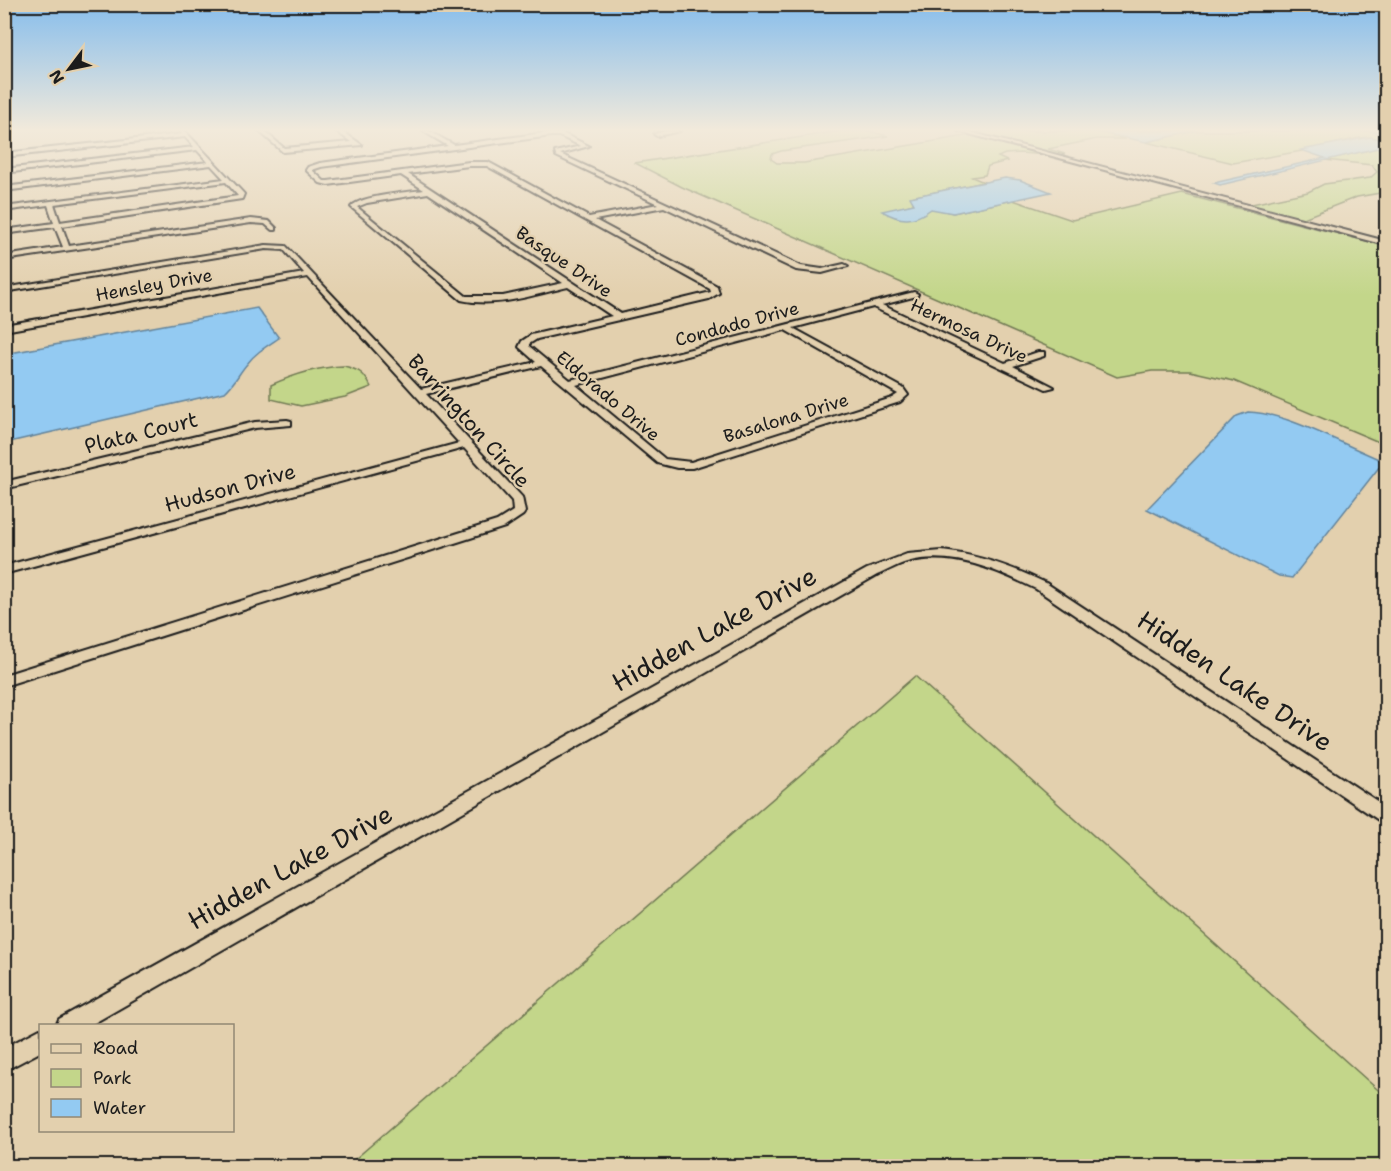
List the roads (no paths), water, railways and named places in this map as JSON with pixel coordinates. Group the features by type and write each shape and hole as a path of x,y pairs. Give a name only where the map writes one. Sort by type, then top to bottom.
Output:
{"street":[{"path":"4,189 31,186"},
{"path":"4,209 184,186"},
{"path":"4,232 240,198 242,195 233,186"},
{"name":"Basque Drive","path":"420,186 619,317"},
{"path":"528,186 714,288 716,292 706,297 619,317"},
{"path":"623,186 799,268 810,271 844,266"},
{"path":"1168,186 1386,243"},
{"path":"429,191 366,201 354,207 464,298 476,301 493,300 570,284"},
{"path":"50,203 67,249"},
{"path":"589,219 664,205"},
{"path":"4,258 251,221 267,222 274,229"},
{"name":"Barrington Circle","path":"4,290 277,247 286,248 518,500 519,512 501,524 4,681"},
{"name":"Hensley Drive","path":"4,328 310,274"},
{"name":"Condado Drive","path":"568,384 914,294"},
{"name":"Hermosa Drive","path":"875,305 1049,387"},
{"name":"Eldorado Drive","path":"619,317 534,337 525,343 524,347 661,461 677,465"},
{"name":"Basalona Drive","path":"677,465 692,465 896,400 903,395 900,390 787,328"},
{"path":"1004,366 1041,354"},
{"path":"418,393 542,363"},
{"name":"Plata Court","path":"4,486 255,425 287,423"},
{"name":"Hudson Drive","path":"4,570 466,444"},
{"name":"Hidden Lake Drive","path":"71,1024 872,572 906,558 941,554 979,560 1008,569 1041,586 1386,816"},
{"path":"4,1060 39,1041"}],"water":[{"path":"967,186 1035,186 1051,192 953,213 931,209 919,216 907,219 901,219 882,211 914,204 910,197"},
{"path":"257,308 279,338 254,356 225,392 5,443 5,354"},
{"path":"1248,412 1299,424 1384,461 1292,578 1279,576 1147,509 1237,416"}]}
